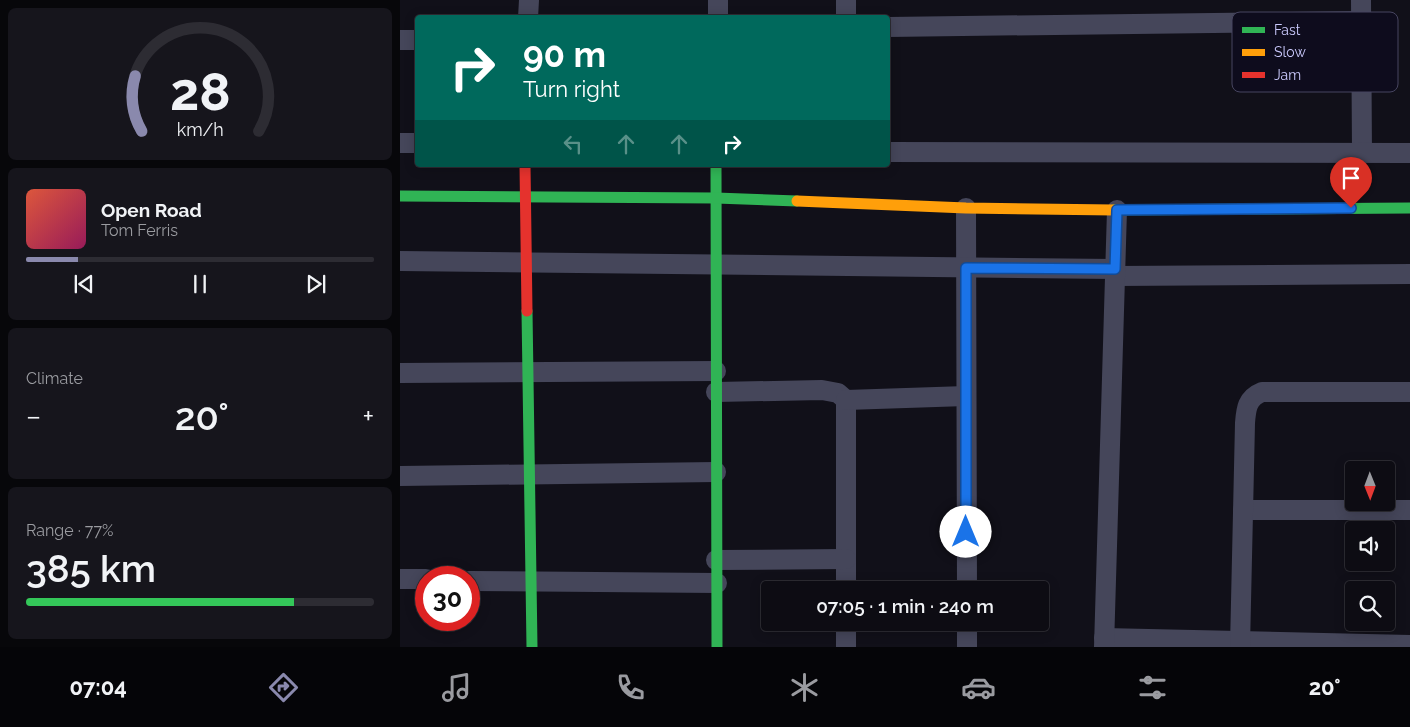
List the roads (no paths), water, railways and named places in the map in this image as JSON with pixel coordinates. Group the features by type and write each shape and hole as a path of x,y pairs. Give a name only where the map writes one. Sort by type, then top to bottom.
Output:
{"street":[{"path":"528,15 529,0"},
{"path":"718,0 718,15"},
{"path":"846,0 846,15"},
{"path":"890,27 1232,23"},
{"path":"400,40 415,40"},
{"path":"1362,92 1362,153"},
{"path":"400,143 415,143"},
{"path":"890,152 1410,153"},
{"path":"526,167 528,475 532,647"},
{"path":"716,167 717,647"},
{"path":"400,196 716,198 966,208 1117,210 1410,208"},
{"path":"966,208 966,581"},
{"path":"1117,210 1104,642 1410,645"},
{"path":"400,261 966,268 1115,272 1410,274"},
{"path":"400,373 528,370 716,371"},
{"path":"716,392 822,390 838,393 846,400 966,396"},
{"path":"1240,644 1245,423 1246,408 1250,399 1262,392 1410,392"},
{"path":"846,400 846,581"},
{"path":"400,476 716,472"},
{"path":"1243,510 1410,510"},
{"path":"716,560 846,559"},
{"path":"400,579 415,579"},
{"path":"480,581 716,583"},
{"path":"846,631 846,647"},
{"path":"966,631 967,647"}]}
